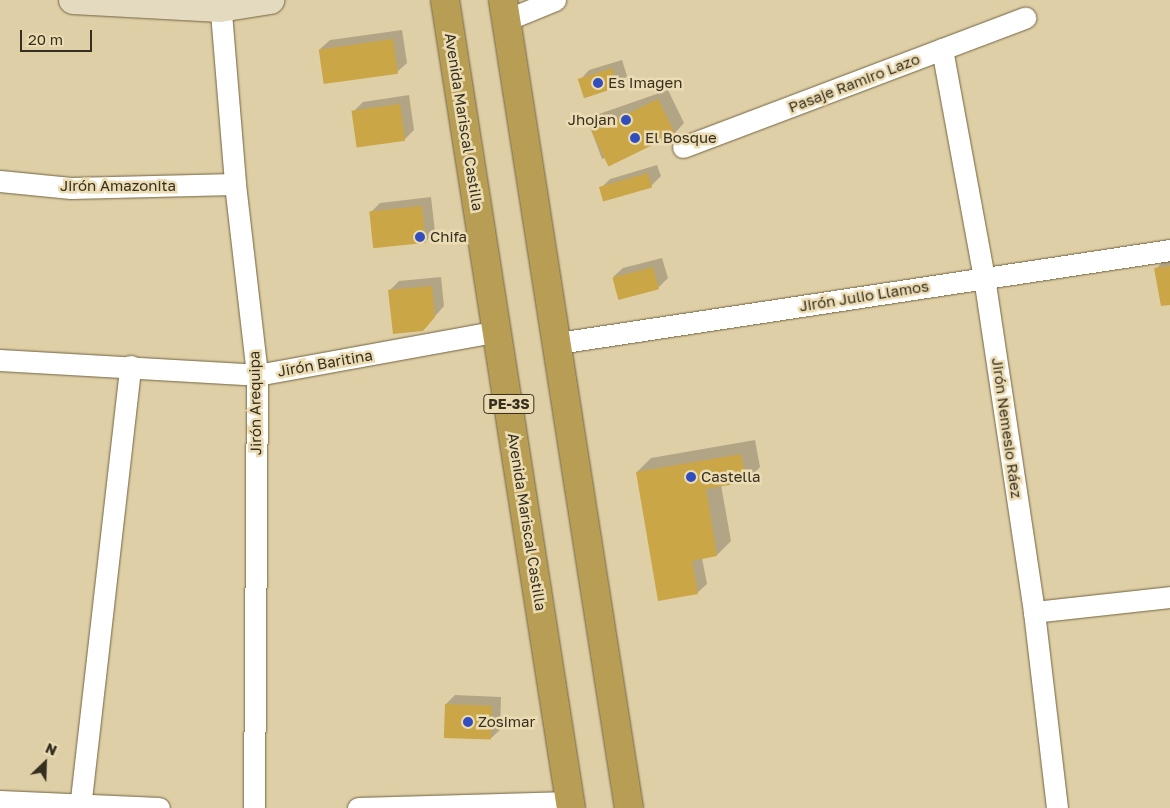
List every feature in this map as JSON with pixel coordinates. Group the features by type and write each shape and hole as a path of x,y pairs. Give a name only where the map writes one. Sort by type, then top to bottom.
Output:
{"highway":[{"name":"Avenida Mariscal Castilla","path":"445,0 498,331 570,805"},
{"path":"505,10 629,808"}],"main road":[{"path":"74,0 220,4 270,0"}],"street":[{"path":"505,10 555,0"},
{"name":"Jirón Arequipa","path":"220,4 235,184 256,376 254,808"},
{"name":"Pasaje Ramiro Lazo","path":"682,147 1025,18"},
{"name":"Jirón Nemesio Ráez","path":"942,49 984,277 1034,612 1057,808"},
{"name":"Jirón Amazonita","path":"0,181 71,188 235,184"},
{"name":"Jirón Julio Llamos","path":"558,343 1170,250"},
{"name":"Jirón Baritina","path":"0,360 130,366 256,376 498,331"},
{"path":"81,807 130,366"},
{"path":"1034,612 1170,597"},
{"path":"0,801 81,807 159,808"},
{"path":"358,808 570,805"}],"building":[{"path":"393,39 398,74 324,84 319,49"},
{"name":"Es Imagen","path":"612,68 618,87 584,98 578,79"},
{"path":"658,99 675,134 609,166 591,131"},
{"path":"400,104 405,141 357,147 351,111"},
{"path":"648,173 652,187 603,201 599,187"},
{"path":"422,206 426,243 373,248 369,212"},
{"path":"1170,266 1170,305 1161,306 1154,268"},
{"path":"653,267 659,289 618,300 612,278"},
{"path":"432,286 435,317 423,331 393,334 388,290"},
{"path":"741,454 747,482 706,489 717,556 692,561 698,594 658,601 636,472"},
{"name":"Zosimar","path":"445,704 492,706 491,740 444,738"}],"place":[{"name":"Es Imagen","path":"598,83"},
{"name":"Jhojan","path":"626,120"},
{"name":"El Bosque","path":"635,138"},
{"name":"Chifa","path":"420,237"},
{"name":"Castella","path":"691,477"},
{"name":"Zosimar","path":"468,722"}]}
